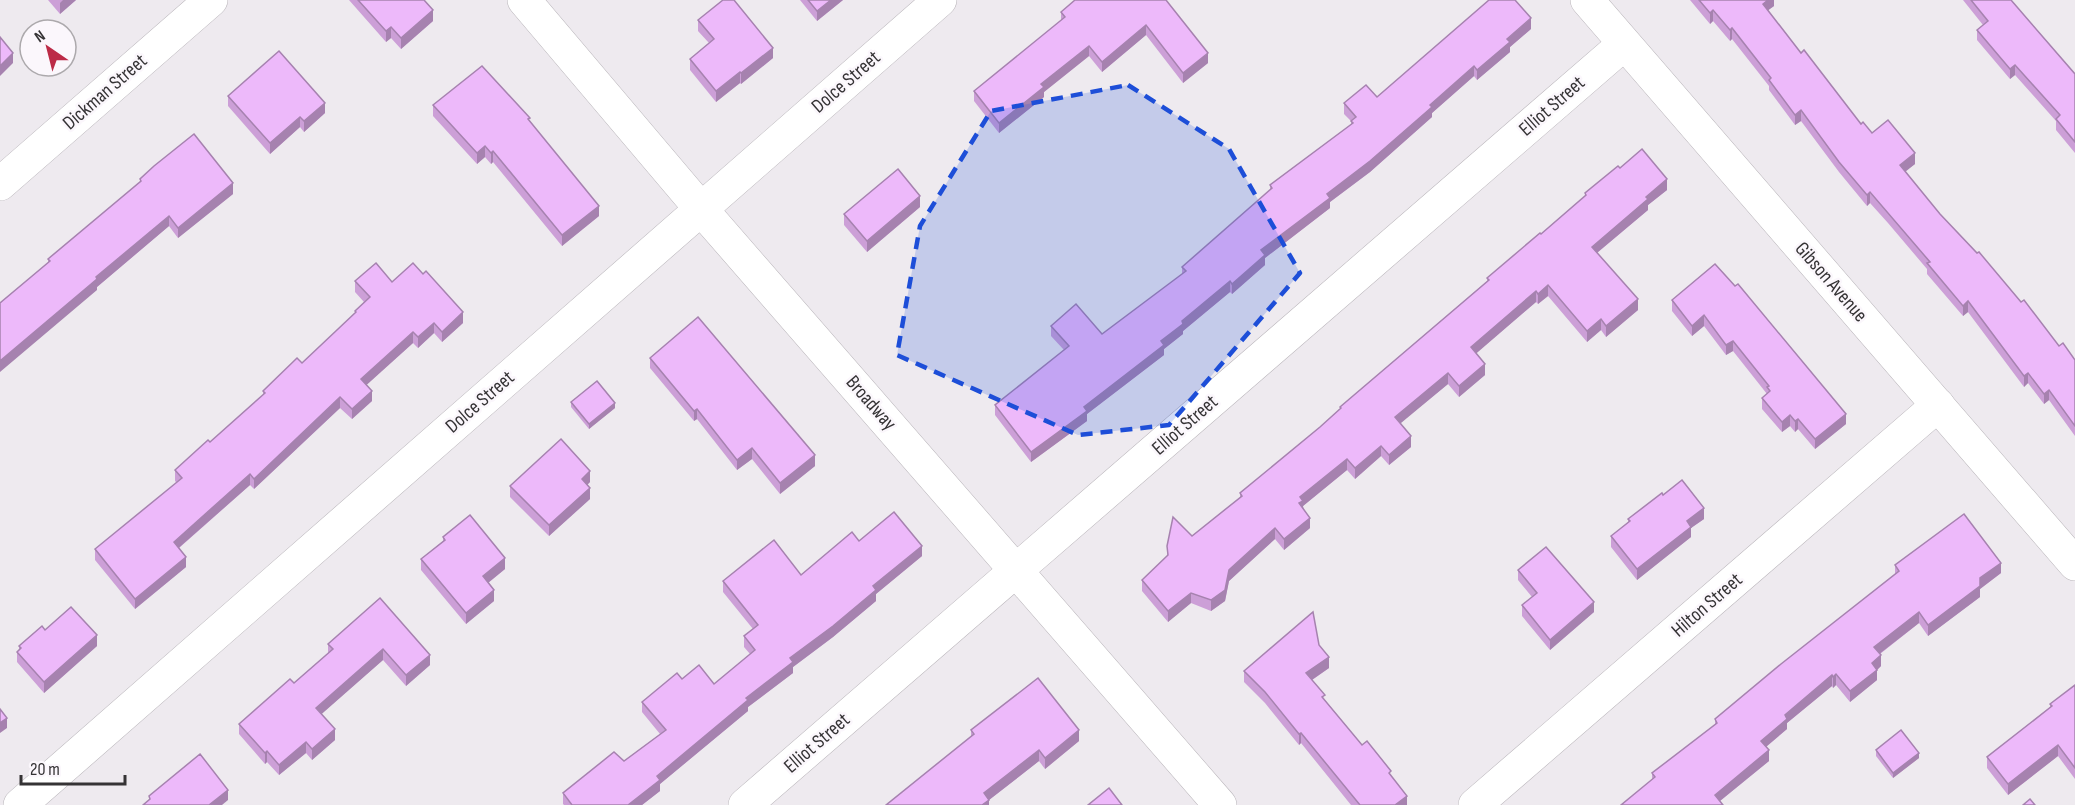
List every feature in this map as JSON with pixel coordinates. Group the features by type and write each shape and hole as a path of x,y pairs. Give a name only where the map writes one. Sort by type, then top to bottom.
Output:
{"street":[{"name":"Dickman Street","path":"0,184 211,0"},
{"name":"Broadway","path":"524,0 701,209 1221,805"},
{"name":"Dolce Street","path":"20,805 940,0"},
{"name":"Gibson Avenue","path":"1587,0 2075,564"},
{"name":"Elliot Street","path":"745,805 1624,44"},
{"name":"Hilton Street","path":"1475,805 1938,405"}],"highlighted area":[{"path":"1128,85 1229,149 1300,273 1169,425 1078,435 897,355 920,226 991,111"}],"building":[{"path":"358,0 424,0 433,10 401,38 391,27 386,31"},
{"path":"723,0 734,0 773,48 716,91 690,59 714,39 698,20"},
{"path":"808,0 831,0 817,11"},
{"path":"1075,0 1166,0 1208,53 1183,73 1146,25 1102,62 1089,46 1041,84 1044,87 999,123 974,91 1065,17 1061,12"},
{"path":"1489,0 1515,0 1531,18 1507,39 1510,42 1477,70 1474,66 1430,105 1432,107 1370,161 1327,194 1330,198 1261,250 1265,255 1232,284 1230,281 1182,321 1183,324 1161,341 1164,345 1084,407 1087,411 1031,452 995,405 1069,346 1051,326 1076,304 1102,334 1186,271 1182,267 1272,188 1270,185 1353,123 1351,121 1356,117 1344,103 1366,85 1377,97"},
{"path":"1699,0 1768,0 1763,4 1801,53 1804,50 1861,124 1863,122 1872,133 1888,120 1915,153 1900,165 1940,214 1977,253 1979,252 2021,302 2024,300 2059,346 2063,343 2075,360 2075,426 2049,390 2044,394 2028,373 2024,376 1968,301 1963,306 1927,263 1930,262 1870,192 1867,195 1839,162 1801,110 1795,115 1769,80 1771,78 1732,28 1730,30 1713,10 1710,13"},
{"path":"1971,0 2011,0 2075,74 2075,142 2056,119 2060,115 2015,65 2010,69 1977,30 1988,21"},
{"path":"0,37 13,53 0,66"},
{"path":"279,51 325,103 304,121 300,117 270,143 228,96"},
{"path":"482,66 530,118 528,119 599,206 562,235 493,151 491,153 485,146 477,153 433,105"},
{"path":"194,134 233,183 178,228 169,216 0,361 0,303 50,261 48,259 141,181 140,179 154,166"},
{"path":"1642,149 1667,179 1646,197 1648,199 1592,247 1638,299 1606,326 1601,319 1587,331 1548,285 1538,294 1536,291 1471,347 1485,364 1459,386 1448,373 1395,417 1411,436 1389,455 1381,446 1355,468 1347,459 1300,497 1303,501 1299,503 1310,518 1284,539 1275,528 1229,570 1225,590 1211,600 1191,593 1168,611 1142,580 1168,555 1167,546 1173,517 1192,536 1242,496 1240,493 1320,427 1340,407 1489,280 1487,278 1586,195 1585,193"},
{"path":"898,169 920,196 867,241 844,214"},
{"path":"376,263 392,282 413,263 423,274 426,271 463,312 442,332 434,323 418,337 413,332 361,379 372,391 352,409 340,397 254,479 250,474 174,542 186,557 135,599 95,549 182,478 175,470 265,393 263,391 297,358 302,363 356,312 370,297 355,281"},
{"path":"1715,264 1735,286 1738,284 1846,414 1815,439 1798,419 1795,421 1790,415 1782,422 1762,398 1770,391 1767,387 1769,386 1733,341 1726,345 1704,315 1692,326 1672,300"},
{"path":"698,317 815,455 780,483 752,448 737,460 697,409 694,411 650,358"},
{"path":"597,381 615,403 589,424 571,402"},
{"path":"561,439 590,471 582,479 590,488 549,525 510,486"},
{"path":"1682,480 1704,508 1687,521 1691,527 1637,569 1611,536 1630,521 1628,519"},
{"path":"894,512 922,546 873,586 876,590 790,658 793,662 746,698 748,700 657,776 660,780 628,805 572,805 563,793 614,752 624,761 666,730 642,702 677,673 682,679 699,665 714,684 755,650 744,636 758,625 723,581 774,540 801,575 852,532 859,541"},
{"path":"1964,514 2001,563 1980,578 1980,586 1928,625 1919,612 1874,647 1881,655 1872,663 1877,670 1850,691 1836,674 1833,677 1832,675 1785,715 1787,719 1761,741 1769,750 1715,795 1723,805 1621,805 1655,777 1652,773 1717,723 1715,719 1899,571 1895,565"},
{"path":"470,515 505,558 483,576 494,590 466,613 421,559 445,540 443,537"},
{"path":"1546,547 1594,602 1550,640 1522,605 1537,593 1518,570"},
{"path":"380,598 430,655 406,675 383,649 316,708 335,729 312,749 306,742 279,765 239,724 290,679 294,683 333,649 328,644"},
{"path":"71,607 97,635 44,682 17,652 21,648 19,646 42,626 45,630"},
{"path":"1313,612 1319,645 1329,657 1306,673 1325,695 1322,697 1362,745 1367,741 1391,771 1389,773 1407,796 1395,805 1360,805 1301,733 1299,734 1265,692 1244,671"},
{"path":"1038,678 1079,730 1045,758 1039,750 984,793 989,800 982,805 886,805 974,734 971,730"},
{"path":"2075,685 2075,768 2058,745 2008,784 1987,757"},
{"path":"0,709 7,718 0,723"},
{"path":"1901,730 1919,753 1893,773 1876,750"},
{"path":"200,754 228,790 209,805 143,805 150,799 149,796"},
{"path":"1109,788 1122,805 1088,805"},
{"path":"2030,799 2035,805 2023,805"}]}
